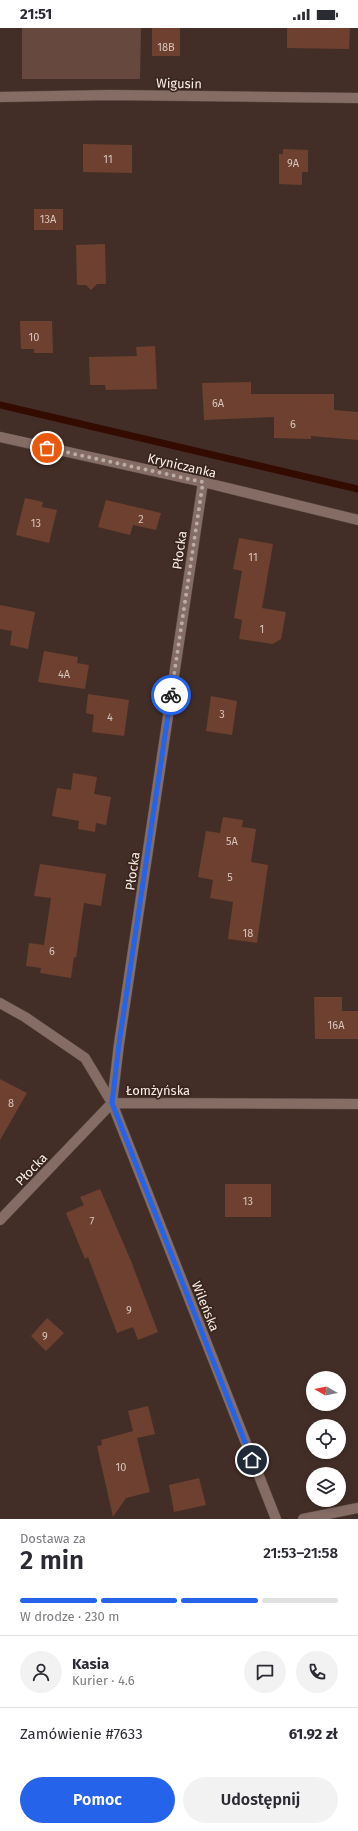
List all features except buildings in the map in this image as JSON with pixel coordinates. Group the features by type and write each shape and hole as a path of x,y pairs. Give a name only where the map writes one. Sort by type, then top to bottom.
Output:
{"street":[{"name":"Wigusin","path":"0,97 110,95 358,98"},
{"name":"Kryniczanka","path":"0,437 203,482 358,520"},
{"name":"Płocka","path":"0,1220 112,1103 119,1044 203,482"},
{"name":"Łomżyńska","path":"0,1003 25,1017 85,1058 112,1103 358,1104"},
{"name":"Wileńska","path":"112,1103 276,1519"},
{"path":"303,1519 358,1508"}],"shaded area":[{"path":"22,28 141,28 140,79 22,79"}],"waterway":[{"path":"0,405 358,489"}],"way so far":[{"path":"47,448 203,482 171,695"}],"route":[{"path":"171,695 119,1044 112,1103 252,1460"}]}
